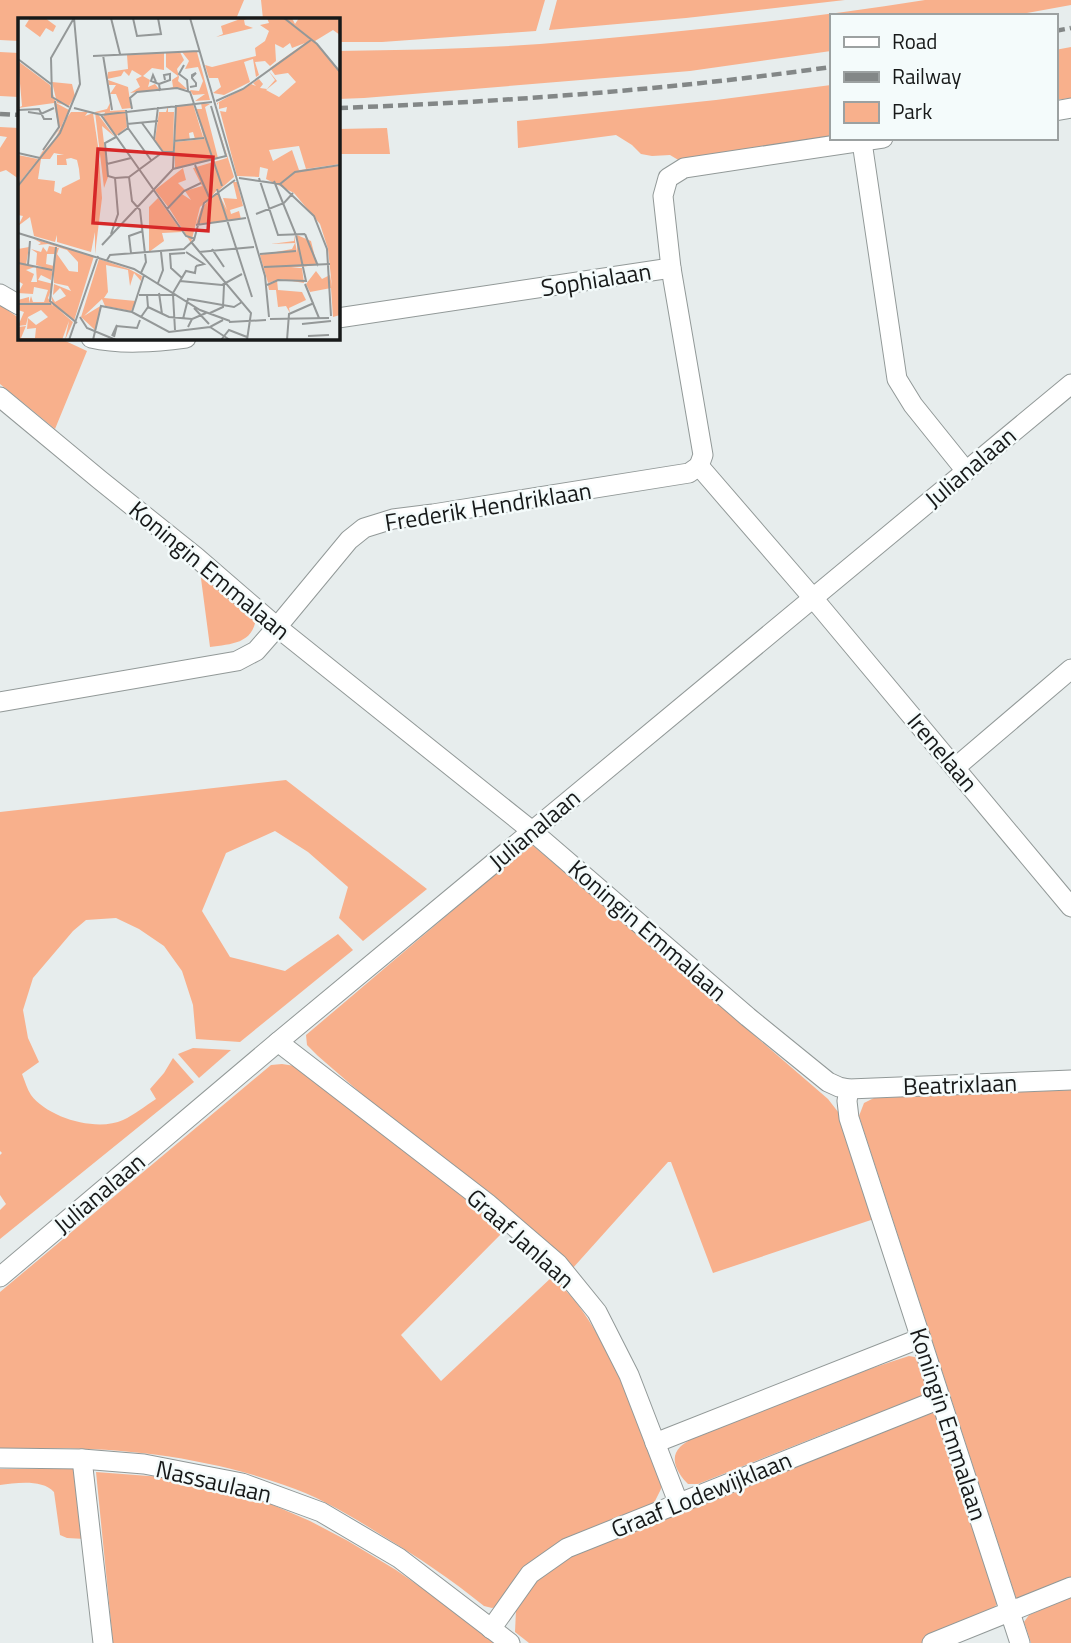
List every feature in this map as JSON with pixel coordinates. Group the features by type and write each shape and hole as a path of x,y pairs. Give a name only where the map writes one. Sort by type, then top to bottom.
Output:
{"street":[{"name":"Sophialaan","path":"340,318 671,268 663,195 668,178 684,168 872,140"},
{"path":"862,142 897,379 913,405 966,471"},
{"path":"671,268 703,455 699,466"},
{"path":"0,294 18,304"},
{"path":"105,340 170,340"},
{"name":"Julianalaan","path":"0,1277 278,1042 1071,384"},
{"name":"Koningin Emmalaan","path":"0,397 196,557 277,627 532,831 817,1074 828,1082 849,1089 849,1118 1020,1643"},
{"name":"Irenelaan","path":"699,466 956,767 1071,907"},
{"name":"Frederik Hendriklaan","path":"0,702 237,662 256,651 349,540 364,528 393,519 689,473 699,466"},
{"path":"956,767 1071,669"},
{"name":"Graaf Janlaan","path":"278,1042 487,1203 558,1264 597,1312 629,1375 678,1502"},
{"name":"Beatrixlaan","path":"849,1089 1071,1080"},
{"path":"654,1443 921,1338"},
{"name":"Graaf Lodewijklaan","path":"491,1629 530,1574 567,1548 940,1399"},
{"name":"Nassaulaan","path":"0,1458 82,1459 144,1464 242,1483 321,1512 399,1558 510,1643"},
{"path":"82,1459 103,1643"},
{"path":"932,1643 1071,1587"}],"green space":[{"path":"0,0 244,0 236,18 18,18 18,41 0,40"},
{"path":"261,0 545,0 536,31 382,42 340,42 340,18 263,18"},
{"path":"557,0 845,0 549,30"},
{"path":"925,0 1071,0 1071,5 1021,14 830,14 830,51 690,71 340,99 340,51 490,47 588,40"},
{"path":"1071,47 1071,98 1057,100 1057,50"},
{"path":"0,52 18,53 18,97 0,96"},
{"path":"830,85 830,137 680,161 670,155 641,154 616,135 518,148 517,121"},
{"path":"0,127 18,128 18,178 6,170 0,172 0,148 7,137 0,136"},
{"path":"387,128 390,154 340,154 340,129"},
{"path":"0,305 18,317 18,340 63,340 87,351 55,429 0,384"},
{"path":"200,571 256,618 254,627 246,638 210,647"},
{"path":"286,780 427,889 363,941 339,918 348,887 308,852 275,831 226,853 202,911 230,957 285,971 338,934 353,950 240,1042 196,1039 193,1005 182,971 164,946 116,918 86,920 73,931 33,978 23,1010 28,1038 39,1062 22,1074 31,1095 61,1116 74,1121 100,1124 123,1120 156,1099 150,1089 173,1058 194,1082 0,1239 0,1210 6,1204 0,1195 0,812"},
{"path":"531,844 828,1099 842,1117 874,1219 713,1273 671,1162 668,1162 572,1269 378,1108 307,1045 306,1035"},
{"path":"193,1048 231,1050 199,1078 178,1054"},
{"path":"271,1065 295,1066 504,1231 401,1335 441,1381 553,1276 594,1329 635,1414 661,1481 661,1489 655,1501 644,1509 610,1523 499,1606 484,1606 422,1561 335,1508 310,1495 250,1474 144,1453 72,1448 0,1450 0,1292"},
{"path":"1071,1090 1071,1582 1017,1601 859,1116 864,1103 874,1098"},
{"path":"909,1356 920,1358 930,1388 917,1400 698,1484 688,1484 678,1472 675,1457 680,1447 690,1440 818,1388"},
{"path":"933,1413 939,1417 999,1601 994,1608 921,1643 529,1643 515,1632 516,1610 533,1580 572,1552 922,1414"},
{"path":"0,1469 78,1469 85,1539 60,1535 54,1492 36,1484 0,1485"},
{"path":"96,1472 162,1477 266,1502 310,1521 396,1570 496,1643 113,1643"},
{"path":"1071,1597 1071,1643 1031,1643 1024,1622 1029,1615"}],"railway":[{"path":"1057,31 1071,28"},
{"path":"340,108 585,94 830,67"},
{"path":"0,114 18,115"}]}
